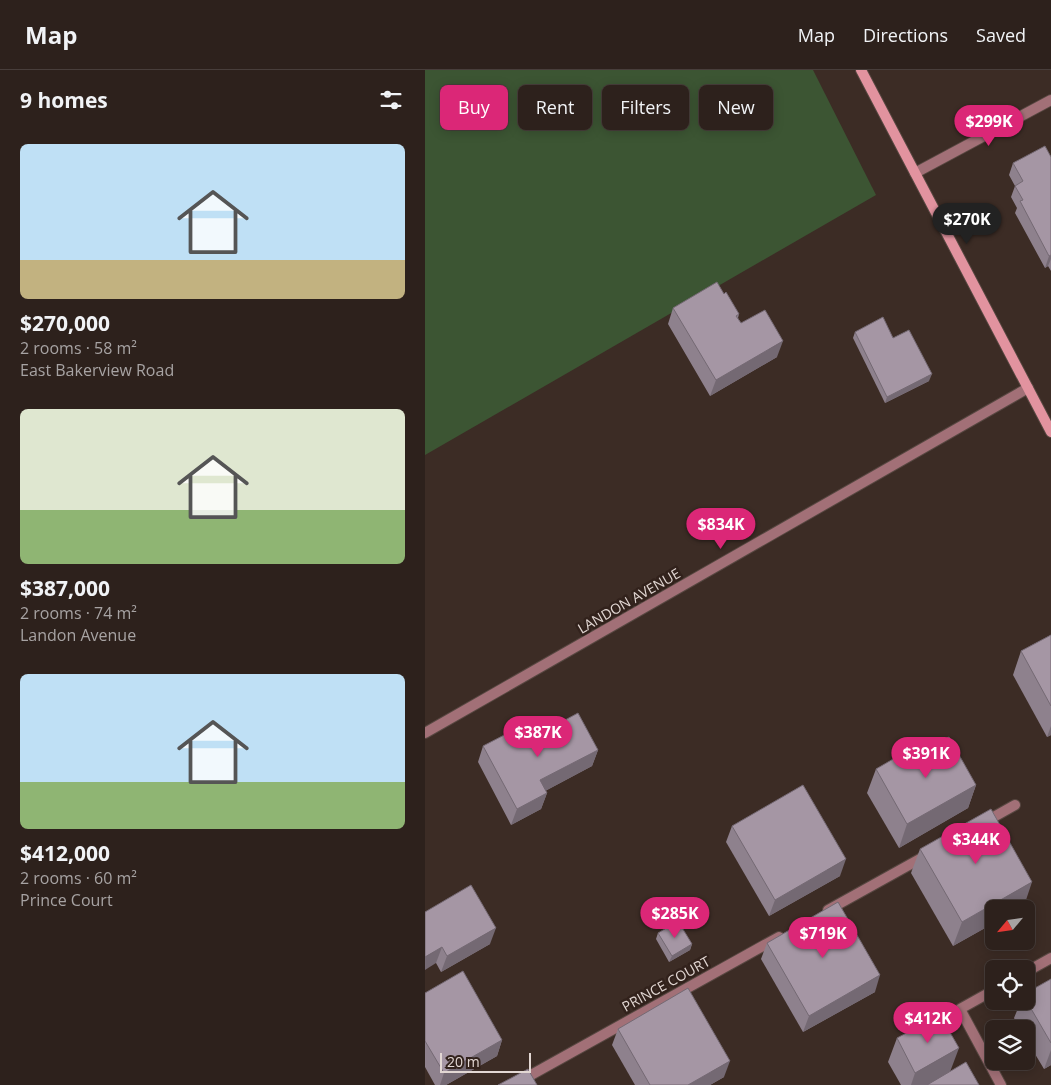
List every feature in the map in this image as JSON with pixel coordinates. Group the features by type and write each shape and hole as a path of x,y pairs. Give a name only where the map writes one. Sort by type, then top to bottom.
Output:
{"main road":[{"path":"861,70 1051,432"}],"street":[{"path":"915,174 1051,100"},
{"name":"LANDON AVENUE","path":"425,733 1029,388"},
{"path":"973,829 1015,805"},
{"path":"819,915 939,848"},
{"name":"PRINCE COURT","path":"513,1085 785,934"},
{"path":"1035,967 1051,958"},
{"path":"985,995 959,1009 1001,1085"}],"green space":[{"path":"425,70 813,70 876,195 425,455"}],"building":[{"path":"1045,146 1051,157 1051,255 1049,256 1020,201 1023,200 1015,186 1023,181 1013,163"},
{"path":"717,282 724,294 726,292 739,314 736,316 741,323 765,310 783,341 716,380 673,308"},
{"path":"883,317 893,338 909,330 932,374 887,397 855,332"},
{"path":"1051,635 1051,706 1021,651"},
{"path":"578,713 598,750 540,780 547,793 517,809 483,746 512,731 519,745"},
{"path":"949,737 976,785 907,824 876,769 919,744 923,752"},
{"path":"803,785 846,859 775,900 732,826"},
{"path":"991,809 1032,882 1000,900 985,900 985,909 962,922 920,849"},
{"path":"471,885 496,928 447,956 442,947 425,957 425,912"},
{"path":"838,902 880,975 809,1016 767,943"},
{"path":"678,921 692,944 672,956 658,933"},
{"path":"463,971 502,1040 444,1073 425,1041 425,993"},
{"path":"1051,979 1051,1043 1032,1010 1035,1010 1035,988"},
{"path":"688,988 730,1061 688,1085 650,1085 618,1029"},
{"path":"940,1015 959,1048 915,1073 897,1038"},
{"path":"966,1062 979,1085 927,1085"},
{"path":"528,1069 537,1085 498,1085"}]}
